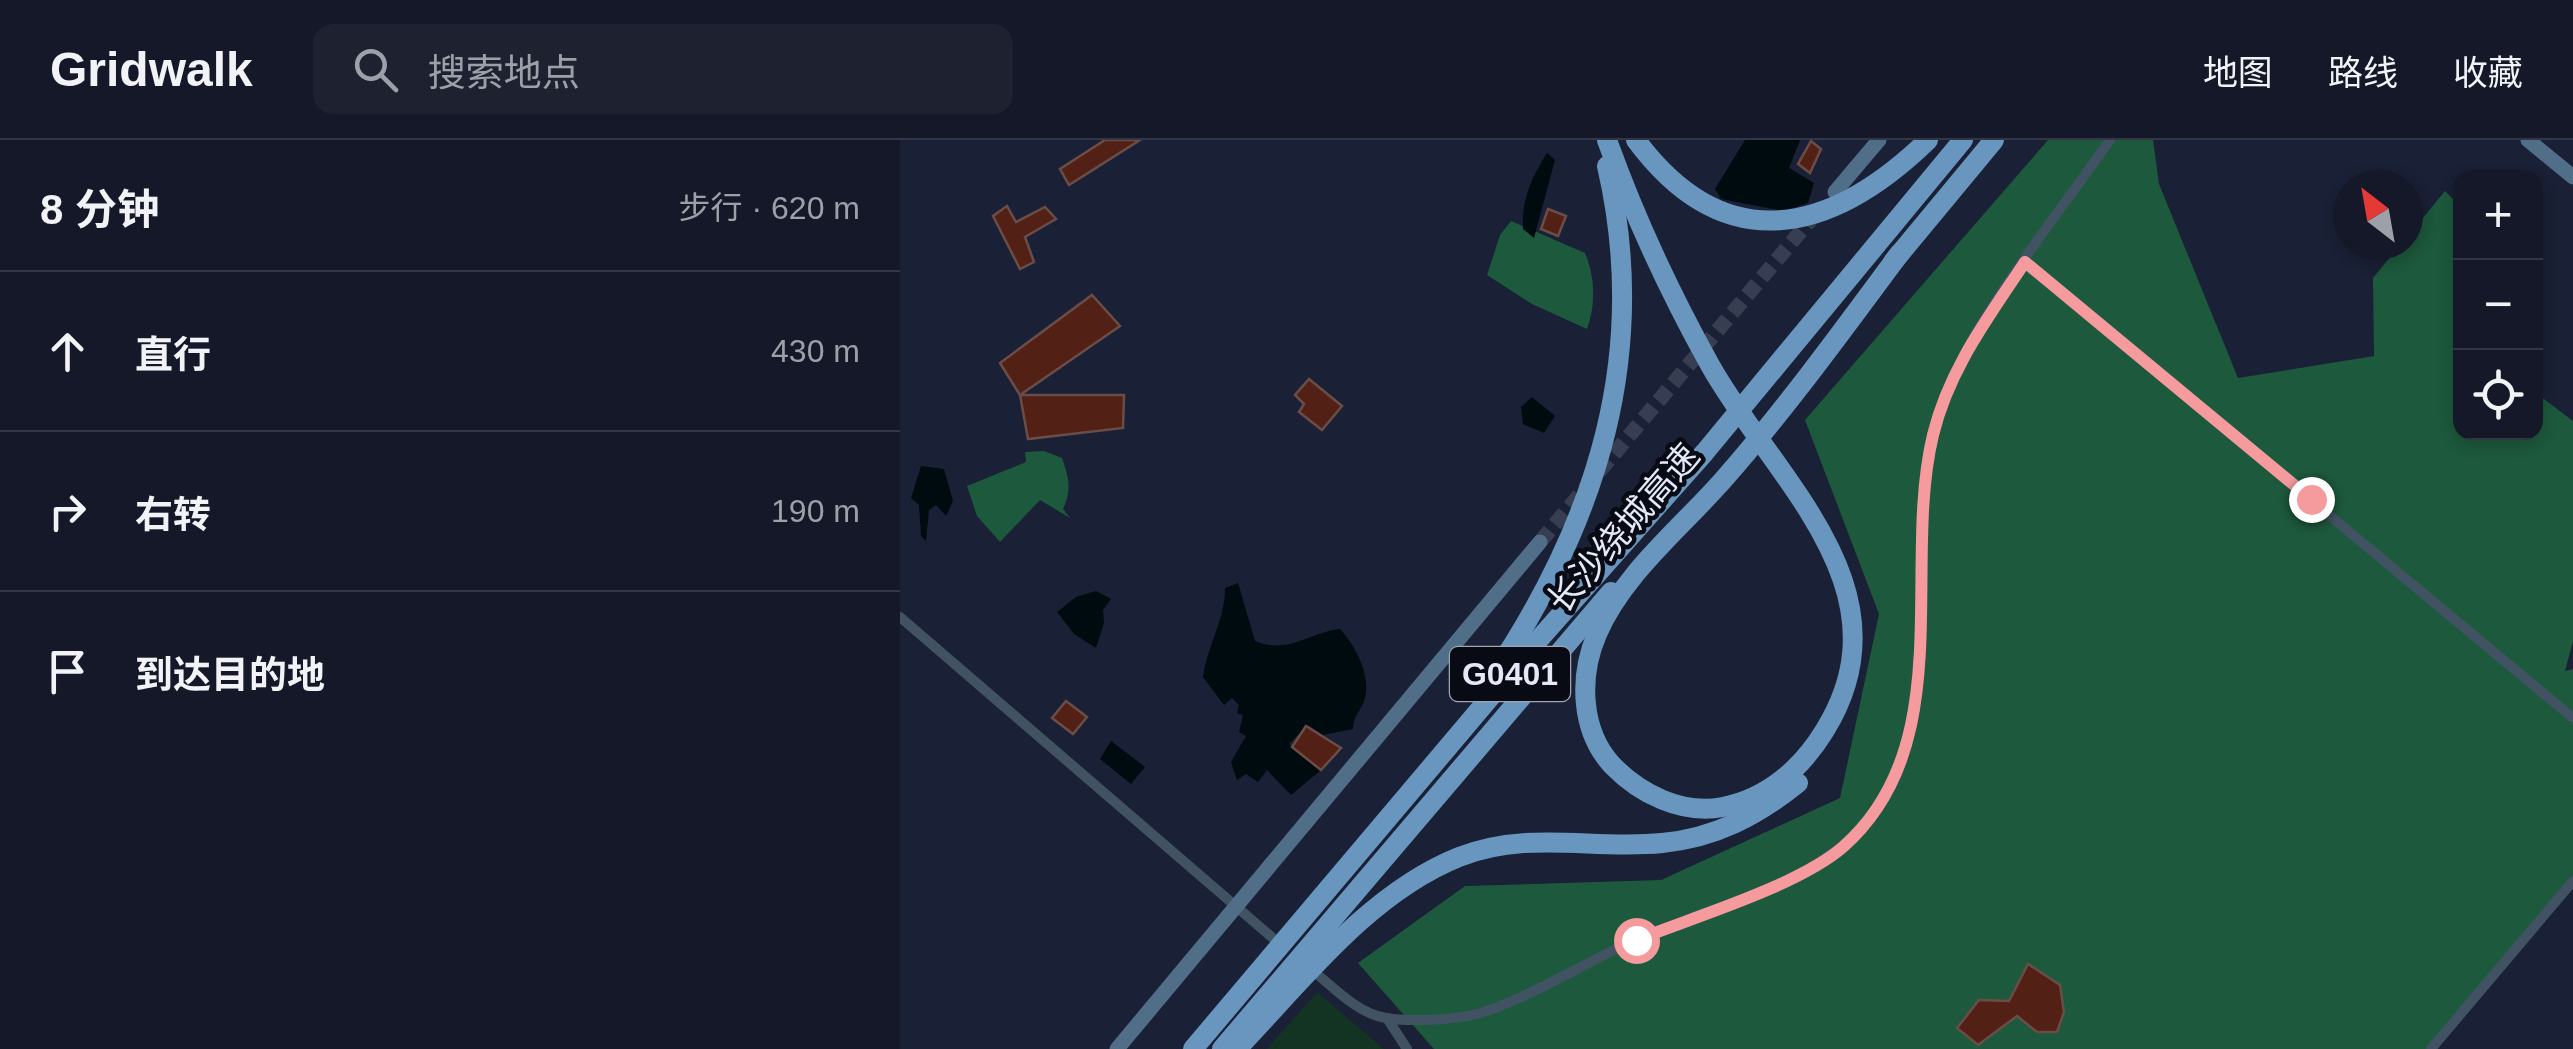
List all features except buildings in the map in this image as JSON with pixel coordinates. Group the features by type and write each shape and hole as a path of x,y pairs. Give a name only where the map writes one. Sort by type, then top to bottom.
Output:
{"highway":[{"path":"1604,140 1703,352 1819,525 1848,590 1850,656 1841,696 1810,755 1784,780 1754,797 1721,808 1658,799 1609,762 1592,734 1586,668 1598,632 1624,588 1720,476 1800,381 1994,140"},
{"path":"1193,1049 1322,903 1482,693 1537,608 1585,508 1617,381 1623,312 1620,250 1604,140"},
{"path":"1233,1044 1353,930 1420,877 1460,856 1506,843 1546,840 1659,844 1702,837 1737,824 1769,807 1803,779 1828,747 1848,710 1861,664 1862,620 1846,554 1827,517 1732,379 1696,316 1620,140"},
{"path":"1636,140 1675,184 1704,202 1738,216 1775,222 1810,218 1853,199 1895,172 1928,140"},
{"name":"长沙绕城高速","path":"1233,1044 1322,903 1963,140"},
{"name":"长沙绕城高速","path":"1322,903 1720,476"}],"street":[{"path":"1835,192 1879,140"},
{"path":"900,617 1237,910 1347,998 1387,1018 1476,1014 1636,940 1804,872 1842,848 1882,803 1893,782 1912,716 1932,437 1954,368 2110,140"},
{"path":"2528,140 2573,177"},
{"path":"2025,262 2573,718"},
{"path":"1117,1049 1237,910 1540,542"},
{"path":"2431,1049 2573,881"},
{"path":"1387,1018 1408,1049"}],"green space":[{"path":"2048,140 2153,140 2159,184 2238,378 2374,356 2373,278 2388,260 2423,260 2423,218 2445,191 2453,199 2453,440 2543,440 2543,398 2573,421 2573,641 2565,671 2573,669 2573,883 2431,1049 1434,1049 1358,963 1465,886 1661,880 1840,798 1879,614 1805,420"},
{"path":"1511,221 1585,253 1593,291 1587,329 1532,304 1487,275 1500,235"},
{"path":"1044,451 1062,458 1068,484 1063,509 1070,518 1040,500 1000,542 977,516 967,486 1026,462 1025,452"},
{"path":"1317,992 1384,1049 1267,1049"}],"shaded area":[{"path":"1745,140 1800,140 1789,168 1814,183 1808,203 1784,211 1721,199 1715,189"},
{"path":"1547,153 1555,160 1534,238 1523,229 1524,208 1532,180"},
{"path":"1532,397 1555,416 1544,433 1523,424 1521,407"},
{"path":"921,466 944,469 953,501 946,516 936,505 929,510 926,541 921,536 919,505 911,498"},
{"path":"1238,583 1255,641 1289,644 1340,629 1364,670 1365,698 1353,729 1323,735 1308,725 1289,744 1321,770 1291,795 1267,770 1258,782 1246,774 1237,780 1231,762 1246,736 1239,732 1243,715 1237,713 1239,705 1232,698 1224,705 1203,677 1225,588"},
{"path":"1096,591 1111,599 1103,610 1104,623 1096,648 1074,634 1057,612 1076,597"},
{"path":"1111,741 1145,767 1131,784 1100,759"}],"tunnel":[{"path":"1540,542 1817,212"}],"route":[{"path":"1636,940 1804,872 1842,848 1882,803 1893,782 1912,716 1932,437 1954,368 2025,262 2311,499"}]}
